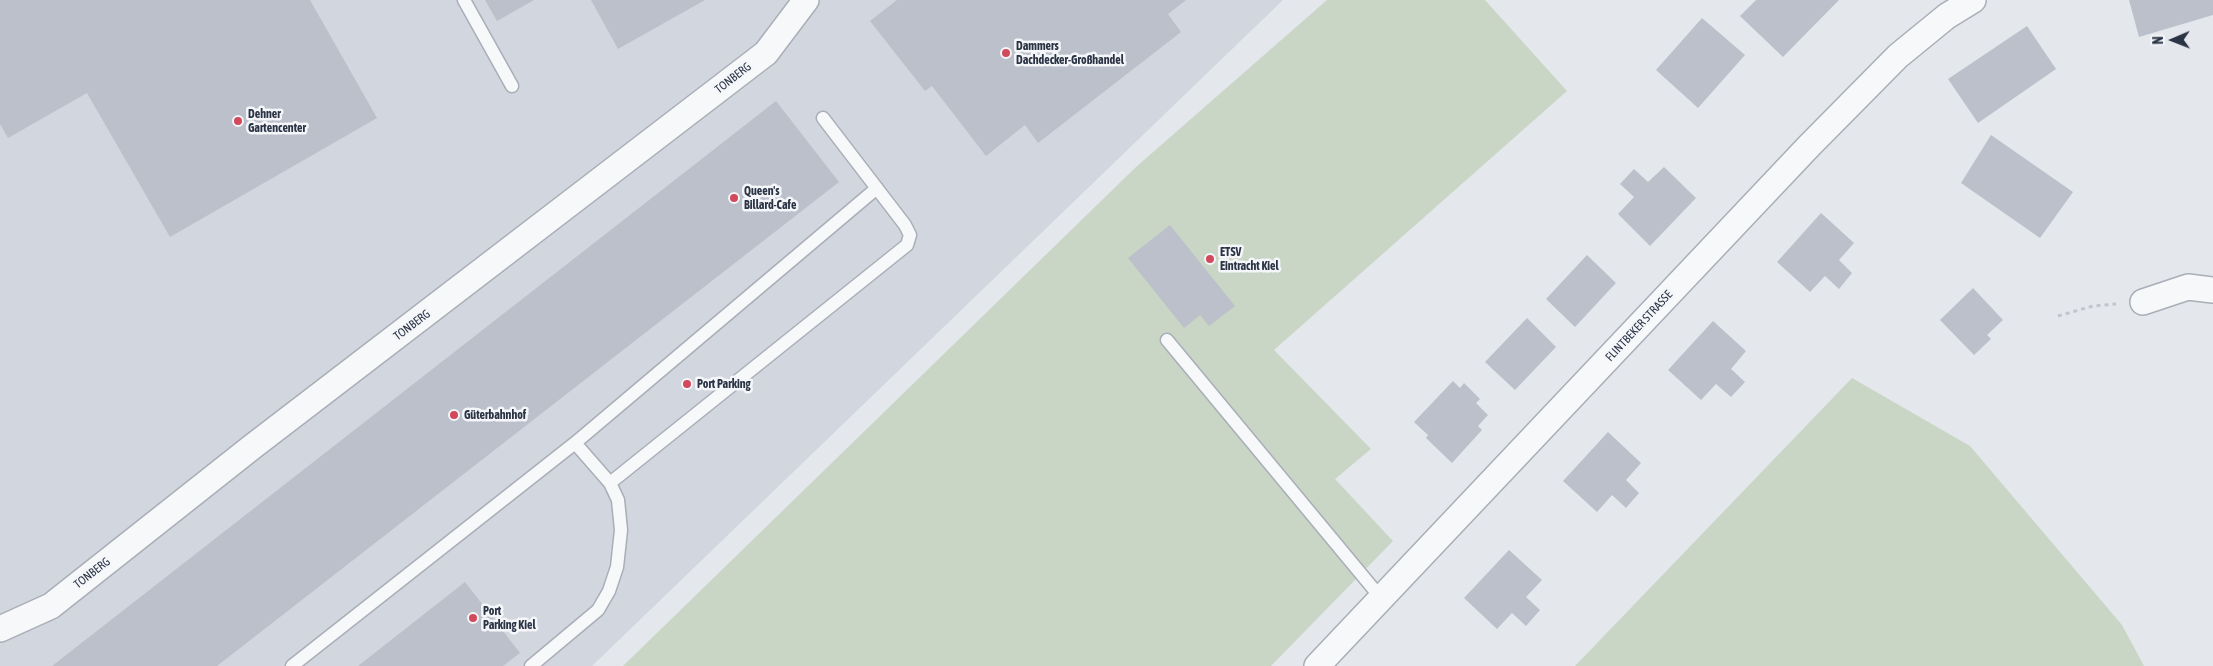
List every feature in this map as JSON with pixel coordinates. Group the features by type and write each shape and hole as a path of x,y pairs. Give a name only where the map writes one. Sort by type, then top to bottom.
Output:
{"street":[{"name":"TONBERG","path":"0,629 51,606 252,447 766,53 806,0"},
{"name":"FLINTBEKER STRASSE","path":"1317,666 1898,56 1947,16 1972,0"},
{"path":"2143,302 2188,287 2213,290"}],"lane":[{"path":"464,0 512,86"},
{"path":"610,483 907,244 910,235 906,225 823,118"},
{"path":"292,666 575,442 877,188"},
{"path":"1167,340 1381,598"},
{"path":"531,666 598,610 609,591 617,567 621,530 618,500 610,483 575,442"}],"path":[{"path":"2058,316 2092,306 2143,302"}],"shaded area":[{"path":"0,0 1283,0 592,666 0,666"}],"green space":[{"name":"ETSV Eintracht Kiel","path":"1327,0 1485,0 1567,91 1274,350 1371,449 1335,479 1393,541 1271,666 623,666 1136,167"},
{"path":"1852,378 1970,446 2122,625 2144,666 1575,666"}],"building":[{"name":"Dehner Gartencenter","path":"0,0 310,0 377,118 170,237 87,93 8,138 0,124"},
{"path":"485,0 534,0 497,21"},
{"path":"591,0 705,0 618,49"},
{"name":"Dammers Dachdecker-Großhandel","path":"897,0 1186,0 1168,14 1181,32 1038,143 1025,125 986,156 932,86 925,91 870,21"},
{"path":"1756,0 1839,0 1783,57 1740,16"},
{"path":"2129,0 2213,0 2213,15 2139,37"},
{"path":"1702,18 1745,55 1698,108 1656,70"},
{"path":"2027,26 2056,69 1978,123 1948,79"},
{"name":"Güterbahnhof","path":"776,101 839,182 217,666 52,666"},
{"path":"1991,135 2073,192 2040,238 1961,183"},
{"path":"1664,167 1696,198 1650,246 1618,214 1634,197 1620,184 1634,169 1648,182"},
{"path":"1821,213 1854,243 1839,260 1852,273 1839,289 1825,276 1810,292 1777,262"},
{"path":"1170,225 1235,306 1209,326 1200,315 1184,328 1128,258"},
{"path":"1587,255 1616,283 1575,327 1546,299"},
{"path":"1973,288 2003,320 1987,335 1991,339 1974,355 1940,320"},
{"path":"1527,318 1556,347 1515,390 1485,362"},
{"path":"1713,321 1746,351 1731,369 1745,382 1731,397 1716,384 1701,400 1668,370"},
{"path":"1453,381 1460,388 1464,383 1480,399 1476,403 1488,415 1478,426 1482,430 1452,463 1426,438 1428,435 1414,422"},
{"path":"1608,432 1641,463 1626,480 1639,493 1626,508 1612,495 1597,512 1563,481"},
{"path":"1509,550 1542,580 1526,597 1540,610 1526,626 1512,613 1497,629 1464,598"},
{"path":"465,582 520,653 503,666 358,666"}],"place":[{"name":"Dammers Dachdecker-Großhandel","path":"1006,53"},
{"name":"Dehner Gartencenter","path":"238,121"},
{"name":"Queen's Billard-Cafe","path":"734,198"},
{"name":"ETSV Eintracht Kiel","path":"1210,259"},
{"name":"Port Parking","path":"687,384"},
{"name":"Güterbahnhof","path":"454,415"},
{"name":"Port Parking Kiel","path":"473,618"}]}
